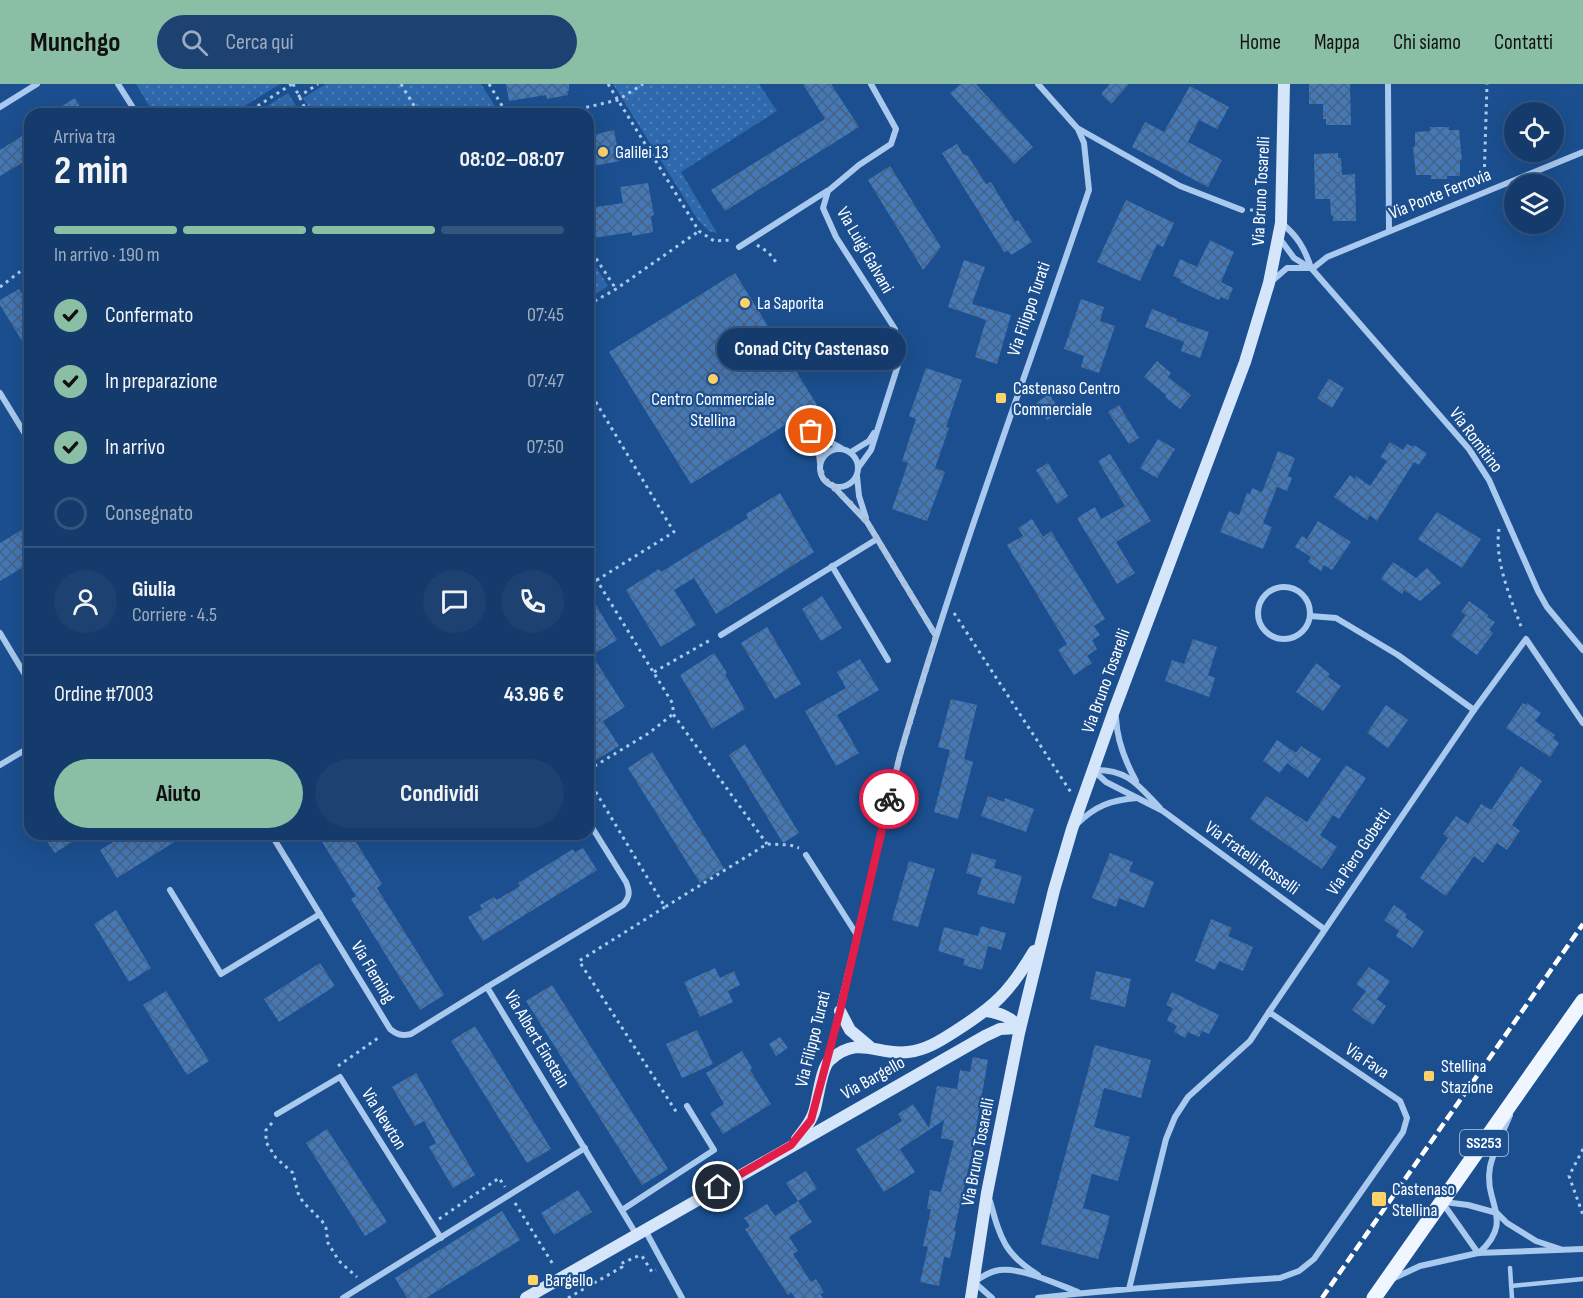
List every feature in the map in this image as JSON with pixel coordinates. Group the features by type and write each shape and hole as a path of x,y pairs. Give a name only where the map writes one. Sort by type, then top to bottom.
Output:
{"main road":[{"name":"SS253","path":"1374,1298 1583,1001"}],"street":[{"path":"0,108 37,84"},
{"path":"118,84 133,108"},
{"name":"Via Luigi Galvani","path":"858,472 871,450 898,362 895,329 836,237 822,208 828,190 859,165 891,144 896,129 871,84"},
{"name":"Via Filippo Turati","path":"791,1145 811,1120 840,1011 900,755 936,636 1089,190 1084,143 1078,129 1038,84"},
{"name":"Via Bruno Tosarelli","path":"971,1298 987,1193 1020,1028 1040,940 1072,829 1245,362 1269,283 1281,223 1284,84"},
{"path":"1388,84 1389,231"},
{"name":"Via Filippo Turati","path":"1078,129 1180,186 1242,210"},
{"name":"Via Ponte Ferrovia","path":"1312,268 1327,257 1583,152"},
{"path":"739,247 828,190"},
{"name":"Via Romitino","path":"1281,223 1290,230 1304,249 1312,268 1469,449 1481,466 1547,607 1583,650"},
{"name":"Via Romitino","path":"1279,239 1294,258 1312,268"},
{"path":"1269,283 1287,268 1312,268"},
{"path":"0,393 24,433"},
{"path":"0,411 7,406"},
{"name":"Via Luigi Galvani","path":"851,452 869,441 878,428"},
{"path":"867,522 822,477 818,447 811,431 841,449 851,452 858,462 858,496 867,522 936,636"},
{"path":"821,464 830,451 841,449"},
{"path":"832,485 844,486 854,480 858,472"},
{"path":"721,635 877,539"},
{"path":"832,566 888,660"},
{"path":"1285,587 1300,593 1309,607 1310,616 1303,632 1287,639 1270,636 1259,623 1258,614 1263,598 1269,592 1285,587"},
{"path":"1310,616 1336,618 1398,655 1474,710"},
{"path":"0,633 24,672"},
{"path":"1526,639 1583,723"},
{"name":"Via Piero Gobetti","path":"1269,1012 1474,710 1526,639"},
{"name":"Via Fratelli Rosselli","path":"1115,708 1119,741 1140,787"},
{"path":"0,765 24,751"},
{"name":"Via Fratelli Rosselli","path":"1093,770 1118,772 1126,776 1163,811 1324,930"},
{"name":"Via Fratelli Rosselli","path":"1093,770 1106,782 1163,811"},
{"path":"1072,829 1095,807 1112,801 1137,798"},
{"name":"Via Albert Einstein","path":"594,831 626,882 629,891 628,898 623,905 487,987 622,1210 665,1266 682,1298"},
{"name":"Via Fleming","path":"275,840 390,1029 402,1036 411,1034 487,987"},
{"path":"807,855 857,935"},
{"path":"170,890 222,974 320,914"},
{"name":"Via Bargello","path":"827,1061 849,1048 869,1046 893,1052 908,1052 939,1042 987,1011 1017,980 1040,940"},
{"name":"Via Bargello","path":"840,1011 850,1030 869,1046"},
{"path":"987,1011 1010,1018 1020,1028"},
{"path":"1129,1289 1166,1139 1175,1117 1188,1097 1250,1041 1269,1012"},
{"name":"Via Fava","path":"1038,1298 1078,1292 1280,1278 1299,1271 1314,1259 1403,1132 1407,1118 1400,1101 1269,1012"},
{"name":"Via Bargello","path":"526,1298 992,1032 1020,1028"},
{"name":"Via Newton","path":"277,1114 339,1077 441,1238"},
{"path":"1478,1253 1494,1236 1497,1224 1497,1213 1490,1184 1490,1168 1499,1138 1526,1083"},
{"path":"622,1210 714,1150 687,1106"},
{"path":"343,1298 585,1148"},
{"name":"Via Fava","path":"987,1193 998,1228 1015,1259 1046,1280"},
{"path":"1442,1202 1468,1204 1497,1213 1507,1223 1536,1241 1564,1251"},
{"path":"1442,1202 1478,1253"},
{"path":"1386,1281 1420,1266 1478,1253 1583,1249"},
{"name":"Via Fava","path":"974,1282 997,1270 1020,1272 1078,1292"},
{"path":"974,1282 982,1292 992,1298"}],"lane":[{"path":"1510,1268 1512,1298"},
{"path":"1511,1287 1583,1279"}],"path":[{"path":"254,108 292,84 304,108"},
{"path":"298,97 318,84"},
{"path":"401,84 415,108"},
{"path":"489,84 503,108"},
{"path":"608,84 699,231 714,240 749,240 768,252 776,262"},
{"path":"583,108 618,100 643,84"},
{"path":"1484,193 1486,84"},
{"path":"1242,210 1268,210 1282,207"},
{"path":"594,302 616,289 699,231"},
{"path":"594,255 616,289"},
{"path":"0,286 24,268"},
{"path":"594,399 674,532 597,580"},
{"path":"1502,511 1498,533 1500,560 1526,639"},
{"path":"594,576 673,704 673,714 767,844"},
{"path":"947,603 1072,794 1081,804"},
{"path":"654,672 721,635"},
{"path":"594,766 649,733 673,714"},
{"path":"1072,794 1076,783"},
{"path":"594,790 665,907"},
{"path":"681,1119 579,961 767,844 790,845 802,849 807,855"},
{"path":"339,1077 334,1069 390,1029"},
{"path":"277,1114 267,1130 266,1142 276,1158 293,1173 303,1202 322,1221 326,1228 328,1243 339,1261 366,1284"},
{"path":"1583,1149 1569,1176 1583,1215"},
{"path":"432,1223 499,1178 561,1278 569,1297 622,1267 620,1264 638,1256 642,1256 652,1272 665,1266"}],"shaded area":[{"path":"136,84 280,84 242,108 150,108"},
{"path":"326,84 481,84 496,108 309,108 303,98"},
{"path":"613,84 759,84 777,111 681,172 717,233 709,231 698,220"},
{"path":"288,93 297,108 264,108"},
{"path":"594,264 608,286 594,295"}],"building":[{"path":"506,84 569,84 569,91 567,91 568,95 547,99 546,95 509,101"},
{"path":"803,84 831,84 859,127 725,211 711,190 825,119"},
{"path":"961,84 976,84 1033,147 1014,164 950,93"},
{"path":"1110,84 1129,84 1111,104 1101,94"},
{"path":"1309,84 1350,84 1351,125 1326,125 1326,119 1323,119 1323,104 1309,104"},
{"path":"1190,86 1229,107 1217,129 1199,120 1188,142 1222,160 1208,187 1132,147 1145,122 1164,132"},
{"path":"75,98 81,108 59,108"},
{"path":"1430,127 1449,127 1449,130 1459,130 1462,160 1460,160 1460,176 1431,179 1431,175 1416,175 1413,147 1415,147 1415,132 1430,131"},
{"name":"Galilei 13","path":"614,130 620,161 594,166 594,135"},
{"path":"24,135 24,162 0,176 0,150"},
{"path":"957,144 963,154 968,156 986,184 991,182 1015,222 1018,220 1032,242 1011,255 1008,251 1004,252 942,153"},
{"path":"1338,153 1338,158 1341,158 1342,175 1355,174 1356,221 1333,221 1330,199 1315,199 1314,154"},
{"path":"890,166 941,247 923,270 868,180"},
{"path":"648,183 654,215 651,216 653,232 632,236 632,232 594,238 594,207 623,203 620,187"},
{"path":"1126,200 1174,223 1163,247 1157,244 1140,281 1097,262"},
{"path":"1210,240 1234,252 1221,282 1233,288 1228,300 1221,297 1219,300 1180,282 1182,280 1173,276 1180,259 1197,267"},
{"path":"964,260 985,267 972,304 1011,315 997,364 975,357 986,320 948,307"},
{"name":"Centro Commerciale Stellina","path":"735,273 817,405 691,484 609,352"},
{"path":"19,289 24,297 24,344 0,305 0,300"},
{"path":"1081,299 1104,307 1100,321 1115,326 1099,373 1081,367 1084,356 1064,349"},
{"path":"1152,309 1177,319 1176,321 1209,332 1200,358 1181,351 1184,342 1145,327"},
{"path":"1157,361 1171,373 1168,377 1191,395 1180,409 1144,377"},
{"path":"926,368 962,380 935,468 945,472 927,521 892,509 908,463 902,461 916,419 909,416"},
{"path":"1329,379 1344,388 1332,408 1317,398"},
{"path":"1049,394 1060,411 1047,420 1036,403"},
{"path":"1119,405 1139,438 1129,444 1108,412"},
{"path":"1158,439 1175,449 1157,478 1140,468"},
{"path":"1390,442 1403,450 1407,444 1413,447 1414,445 1427,453 1419,465 1414,462 1377,521 1370,515 1367,520 1334,497 1350,475 1355,479 1356,476 1370,486 1387,461 1380,457"},
{"path":"1278,451 1295,458 1288,476 1292,478 1287,491 1277,487 1263,523 1272,527 1263,549 1220,532 1229,511 1239,515 1247,493 1250,494 1252,488 1262,492"},
{"path":"1110,454 1151,521 1116,542 1135,573 1117,584 1077,518 1095,507 1101,519 1125,506 1098,461"},
{"path":"1048,463 1068,496 1057,504 1036,470"},
{"path":"780,493 814,552 716,614 694,578 674,590 696,625 661,647 626,590 659,569 661,572 748,518 746,514"},
{"path":"1437,512 1481,539 1462,568 1418,539"},
{"path":"1032,519 1043,537 1051,531 1105,619 1094,626 1100,635 1092,640 1097,649 1087,656 1092,663 1074,675 1058,650 1067,644 1007,545 1023,536 1018,528"},
{"path":"1318,521 1351,542 1332,570 1324,565 1321,571 1308,562 1311,557 1295,547 1302,536 1307,539"},
{"path":"24,529 24,567 0,581 0,543"},
{"path":"1393,562 1416,578 1427,568 1441,583 1420,601 1404,590 1402,594 1381,579"},
{"path":"822,596 842,628 821,641 802,609"},
{"path":"1469,601 1495,622 1489,630 1493,633 1477,655 1451,636 1466,615 1461,612"},
{"path":"594,602 617,640 594,654"},
{"path":"767,627 801,684 775,699 741,643"},
{"path":"1193,639 1217,647 1208,675 1215,678 1209,697 1165,681 1172,660 1184,664"},
{"path":"714,653 745,709 712,729 680,675"},
{"path":"594,658 625,707 603,721 619,746 594,761"},
{"path":"860,659 879,690 837,715 859,753 836,766 805,711 846,688 837,672"},
{"path":"1316,663 1330,674 1328,677 1341,686 1323,711 1296,692"},
{"path":"951,699 977,705 964,759 973,762 958,819 934,812 950,750 938,747"},
{"path":"1523,703 1526,705 1527,703 1541,713 1535,721 1555,735 1553,738 1559,743 1550,757 1506,728"},
{"path":"1386,705 1408,720 1388,748 1367,733"},
{"path":"1277,740 1296,753 1301,746 1321,759 1308,778 1287,763 1280,773 1263,761"},
{"path":"745,744 799,833 783,843 729,755"},
{"path":"652,752 724,868 700,883 628,768"},
{"path":"1346,765 1366,778 1339,819 1333,815 1320,835 1337,847 1322,869 1250,819 1266,796 1307,822"},
{"path":"1521,766 1542,781 1512,825 1520,831 1507,850 1497,843 1483,863 1474,856 1446,896 1420,878 1448,838 1443,834 1456,816 1468,824 1481,804 1491,810"},
{"path":"988,796 1004,802 1005,798 1034,809 1026,832 981,816"},
{"path":"46,840 75,840 55,853"},
{"path":"116,840 177,840 117,878 100,850"},
{"path":"321,840 355,840 382,884 377,888 444,995 420,1010 351,899 356,896"},
{"path":"583,848 597,870 483,941 468,917 482,909 480,905 494,897 497,900 520,886 518,883 573,849 575,852"},
{"path":"972,853 996,860 994,868 1022,876 1014,904 977,894 982,878 966,873"},
{"path":"1110,853 1133,862 1129,871 1154,882 1144,908 1119,898 1116,907 1092,898"},
{"path":"909,861 935,869 918,927 892,920"},
{"path":"1394,905 1407,914 1405,917 1424,931 1413,948 1396,936 1399,931 1384,920"},
{"path":"116,910 151,968 129,982 94,924"},
{"path":"1211,919 1232,928 1228,936 1253,947 1243,971 1219,961 1215,970 1195,961"},
{"path":"981,926 1006,933 1001,950 988,946 982,970 963,965 965,959 938,951 944,927 978,936"},
{"path":"320,963 335,986 279,1022 264,999"},
{"path":"1369,967 1390,981 1377,999 1386,1006 1373,1025 1352,1010 1366,991 1356,984"},
{"path":"715,968 720,978 734,971 740,985 728,991 733,1002 700,1017 684,982"},
{"path":"1096,971 1131,979 1125,1007 1090,999"},
{"path":"552,985 668,1169 642,1185 526,1001"},
{"path":"166,991 209,1061 187,1075 143,1005"},
{"path":"1172,992 1219,1015 1209,1034 1202,1031 1199,1037 1188,1032 1185,1038 1174,1032 1177,1026 1167,1020 1173,1008 1166,1005"},
{"path":"475,1026 551,1149 527,1163 451,1041"},
{"path":"697,1030 713,1064 682,1078 666,1044"},
{"path":"780,1037 788,1048 776,1056 769,1044"},
{"path":"1095,1045 1151,1060 1141,1098 1104,1088 1094,1127 1130,1137 1118,1181 1092,1174 1083,1208 1110,1216 1098,1259 1041,1244"},
{"path":"742,1051 752,1068 750,1070 771,1104 723,1134 710,1113 724,1104 706,1073"},
{"path":"973,1057 988,1060 971,1157 954,1231 956,1231 950,1258 944,1257 939,1286 920,1282 928,1247 923,1246 931,1209 927,1209 930,1190 941,1192 954,1141 941,1138 944,1120 900,1149 915,1172 884,1192 856,1149 902,1121 898,1114 913,1104 929,1128 937,1086 957,1089 960,1070 970,1072"},
{"path":"416,1073 475,1175 453,1188 429,1147 436,1143 424,1121 415,1126 392,1087"},
{"path":"327,1129 387,1222 365,1236 306,1143"},
{"path":"806,1171 817,1189 798,1201 786,1183"},
{"path":"578,1190 592,1212 554,1235 541,1213"},
{"path":"798,1201 812,1222 789,1237 798,1251 793,1254 811,1282 816,1279 824,1292 820,1294 823,1298 795,1298 791,1292 788,1295 745,1229 750,1226 744,1218 767,1204 775,1216"},
{"path":"502,1211 520,1240 426,1298 407,1298 395,1278"}],"railway":[{"path":"1322,1298 1583,924"}],"way so far":[{"path":"811,431 818,447 822,477 867,522 936,636 889,799"}],"place":[{"name":"Galilei 13","path":"603,152"},
{"name":"La Saporita","path":"745,303"},
{"name":"Centro Commerciale Stellina","path":"713,379"},
{"name":"Castenaso Centro Commerciale","path":"1001,398"},
{"name":"Conad City Castenaso","path":"811,431"},
{"name":"Stellina Stazione","path":"1429,1076"},
{"name":"Castenaso Stellina","path":"1379,1199"},
{"name":"Bargello","path":"533,1280"}],"route":[{"path":"718,1187 791,1145 811,1120 840,1011 889,799"}]}
